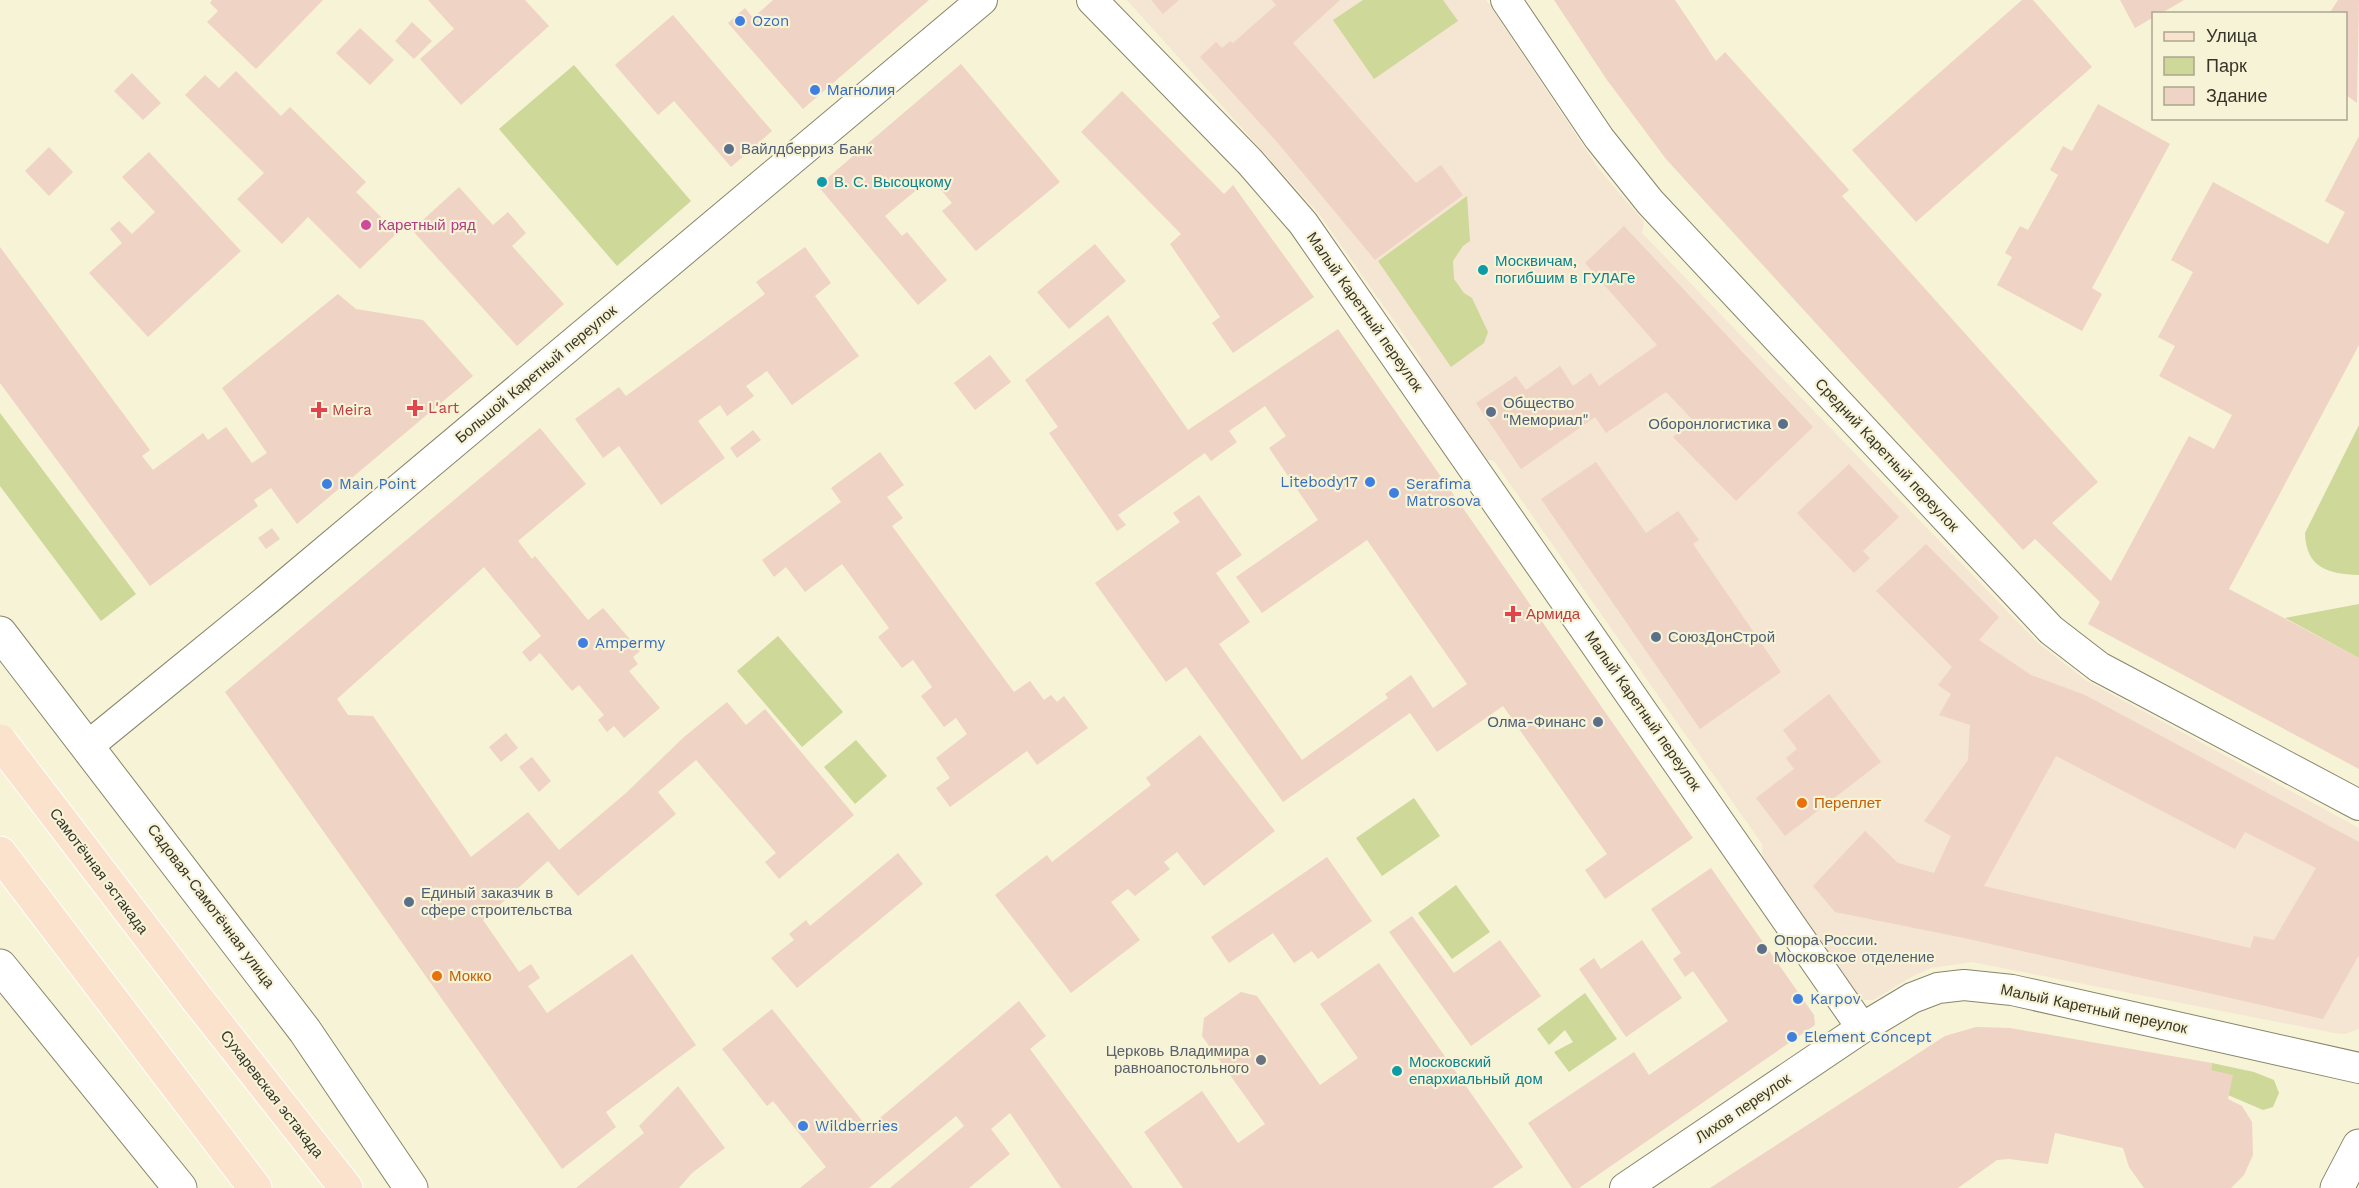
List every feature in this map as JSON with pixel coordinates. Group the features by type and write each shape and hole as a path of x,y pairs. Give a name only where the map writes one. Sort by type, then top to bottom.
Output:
{"main road":[{"name":"Садовая-Самотёчная улица","path":"0,633 305,1030 411,1188"},
{"name":"Самотёчная эстакада","path":"0,741 198,1000"},
{"path":"0,853 255,1188"},
{"path":"0,966 180,1188"},
{"name":"Сухаревская эстакада","path":"198,1000 346,1188"},
{"path":"2337,1188 2359,1146"}],"street":[{"name":"Большой Каретный переулок","path":"88,746 335,543 982,0"},
{"name":"Малый Каретный переулок","path":"1092,0 1250,162 1303,223 1862,1028 1912,998 1938,988 1964,985 2012,990 2359,1068"},
{"name":"Средний Каретный переулок","path":"1506,0 1599,138 1650,202 2051,630 2099,668 2359,805"},
{"name":"Лихов переулок","path":"1624,1188 1862,1028"},
{"path":"390,1157 421,1188"}],"shaded area":[{"path":"1127,0 1486,0 1598,168 1644,222 1642,233 2038,643 2087,681 2359,828 2359,1029 2345,1034 2334,1033 1972,962 1931,968 1873,1000 1863,1000 1856,996 1763,863 1762,844 1494,461 1478,458 1421,376 1421,359 1319,214"}],"green space":[{"path":"1363,0 1443,0 1458,21 1374,79 1333,20"},
{"path":"574,65 691,201 617,266 499,129"},
{"path":"1467,196 1470,241 1463,246 1453,261 1454,279 1464,293 1472,298 1488,332 1484,343 1451,367 1378,261"},
{"path":"0,413 136,594 101,621 0,486"},
{"path":"2359,425 2359,575 2338,573 2321,567 2310,554 2306,545 2305,533"},
{"path":"2359,604 2359,658 2285,618"},
{"path":"778,636 843,712 802,747 737,671"},
{"path":"856,740 887,776 855,804 824,767"},
{"path":"1414,798 1440,836 1382,876 1356,838"},
{"path":"1456,885 1490,932 1452,959 1418,913"},
{"path":"1585,993 1617,1039 1569,1072 1554,1052 1573,1042 1565,1030 1549,1045 1537,1029"},
{"path":"2212,1063 2254,1072 2274,1080 2279,1093 2273,1107 2263,1110 2228,1095 2211,1070"}],"building":[{"path":"212,0 323,0 256,69 207,22 218,11 210,3"},
{"path":"428,0 525,0 549,26 461,105 420,59 454,29"},
{"path":"773,0 929,0 803,109 728,23 745,8 753,18"},
{"path":"1151,0 1179,0 1163,14"},
{"path":"1272,0 1340,0 1293,43 1416,183 1441,165 1463,195 1375,260 1277,142 1200,57 1216,42 1222,48 1230,41 1233,43 1276,5"},
{"path":"1554,0 1675,0 1716,61 1725,52 1849,190 1842,196 2098,482 2052,523 2111,581 2189,436 2214,449 2232,415 2159,376 2175,346 2158,337 2193,272 2171,260 2213,182 2328,244 2345,212 2325,201 2359,136 2359,345 2229,589 2359,658 2359,769 2088,624 2100,602 2035,539 2023,550 1666,159 1607,80"},
{"path":"2022,0 2033,0 2092,67 1916,222 1852,150"},
{"path":"2120,0 2184,0 2163,12 2152,12 2152,18 2135,28"},
{"path":"2338,0 2359,0 2357,103 2347,96 2347,12 2330,12"},
{"path":"673,15 772,131 731,167 674,101 658,115 615,65"},
{"path":"412,22 432,41 414,59 395,41"},
{"path":"360,28 394,60 370,85 336,53"},
{"path":"961,64 1060,182 976,251 942,211 952,203 931,178 885,216 902,236 907,232 947,280 918,305 818,186"},
{"path":"236,71 281,116 290,107 366,182 356,192 397,233 360,269 308,217 282,244 237,199 264,173 185,95 205,75 219,88"},
{"path":"132,73 161,103 143,120 114,91"},
{"path":"1122,91 1224,194 1233,185 1314,297 1233,353 1212,323 1220,317 1170,244 1181,234 1081,132"},
{"path":"2098,104 2170,144 2092,288 2102,294 2082,331 1997,285 2012,257 2005,253 2020,226 2028,230 2058,175 2050,170 2063,146 2072,151"},
{"path":"49,147 73,172 49,196 25,171"},
{"path":"149,152 241,251 148,337 89,273 122,243 110,229 119,221 132,234 155,212 122,177"},
{"path":"459,187 493,225 508,212 526,233 512,246 564,304 517,346 412,230"},
{"path":"1624,226 1813,427 1736,501 1673,437 1692,419 1666,392 1606,433 1595,417 1521,469 1476,403 1516,376 1526,390 1560,366 1573,386 1591,373 1599,386 1657,345 1585,263"},
{"path":"1095,244 1126,281 1069,329 1037,292"},
{"path":"0,247 150,450 142,456 153,470 203,433 208,440 226,427 252,463 267,453 222,388 338,294 356,309 423,320 473,376 297,524 271,488 254,500 258,506 150,586 0,383"},
{"path":"805,247 831,283 815,296 859,356 792,405 767,371 746,386 754,396 727,416 720,405 698,421 725,458 661,505 619,446 603,458 575,419 619,387 626,396 765,294 756,282"},
{"path":"1108,315 1188,430 1338,329 1693,838 1605,899 1585,870 1607,854 1503,706 1437,752 1410,713 1283,802 1186,667 1166,682 1095,583 1180,522 1173,513 1199,495 1242,555 1216,573 1250,622 1219,644 1302,760 1388,698 1385,694 1411,675 1433,708 1467,684 1367,540 1262,613 1236,577 1318,520 1269,448 1286,436 1265,406 1229,431 1237,442 1211,461 1205,453 1118,515 1126,525 1117,531 1049,433 1058,427 1025,380"},
{"path":"990,355 1011,382 975,410 954,383"},
{"path":"540,428 586,484 518,541 532,559 535,556 588,620 603,608 640,651 633,657 638,664 629,671 660,708 624,738 614,726 607,732 598,720 604,715 579,685 572,691 540,653 530,662 522,652 541,636 484,567 337,699 348,715 373,716 471,857 528,812 559,850 626,793 684,737 727,702 746,725 765,709 854,815 779,879 765,862 776,853 696,760 658,792 676,814 578,896 548,861 483,920 519,972 531,964 540,978 528,986 547,1013 632,954 696,1045 606,1112 616,1127 562,1169 225,692"},
{"path":"753,430 761,440 737,458 730,448"},
{"path":"880,452 904,485 887,497 903,518 892,526 1014,692 1030,681 1044,700 1051,695 1057,702 1064,696 1088,728 1037,765 1027,751 950,807 936,788 950,778 936,758 967,734 956,718 944,727 921,696 932,687 913,660 902,668 878,637 889,628 842,564 805,592 786,567 774,577 762,560 841,502 831,488"},
{"path":"1596,462 1646,533 1678,511 1699,540 1693,544 1781,672 1700,729 1541,499"},
{"path":"1849,464 1899,517 1863,551 1870,558 1854,573 1797,513"},
{"path":"272,528 280,539 266,549 258,538"},
{"path":"1926,544 1999,617 1979,640 2031,675 2085,695 2359,842 2359,955 2323,1019 1964,938 1835,912 1813,886 1865,831 1898,863 1934,873 1951,836 1924,821 1968,760 1970,725 1939,715 1951,694 1938,685 1952,667 1876,591","holes":["2056,756 2235,849 2245,832 2316,868 2274,940 2254,936 2250,948 1984,886"]},
{"path":"1829,694 1881,762 1785,836 1756,798 1794,769 1786,758 1797,749 1783,730"},
{"path":"506,733 518,748 501,762 489,747"},
{"path":"1200,735 1275,831 1204,886 1177,852 1164,862 1170,869 1135,896 1128,889 1111,902 1140,940 1071,993 995,895 1047,855 1052,862 1151,785 1146,778"},
{"path":"532,757 551,781 539,792 519,767"},
{"path":"898,853 923,884 797,988 771,958 794,940 789,934 806,920 810,926"},
{"path":"1327,857 1372,921 1318,959 1312,951 1294,963 1273,933 1229,963 1211,937"},
{"path":"1711,868 1814,1015 1815,1025 1579,1188 1572,1188 1528,1123 1634,1052 1649,1075 1728,1021 1693,971 1685,977 1673,959 1681,953 1651,909"},
{"path":"1412,916 1454,973 1500,940 1541,996 1471,1046 1389,932"},
{"path":"1642,940 1682,998 1626,1037 1579,969 1594,958 1601,969"},
{"name":"Московский епархиальный дом","path":"1379,963 1523,1167 1492,1188 1183,1188 1144,1132 1202,1091 1238,1143 1265,1124 1202,1036 1204,1018 1241,992 1257,996 1320,1085 1358,1058 1320,1004"},
{"path":"1019,1001 1046,1036 1030,1049 1133,1188 1061,1188 1010,1113 991,1129 1010,1154 969,1188 890,1188 964,1126 956,1116 869,1188 800,1188 826,1167 773,1101 767,1106 722,1049 772,1009 868,1128"},
{"path":"1976,1027 2010,1028 2212,1063 2211,1070 2233,1075 2228,1099 2242,1106 2252,1122 2253,1155 2244,1175 2231,1188 2144,1188 2129,1167 2123,1148 2055,1133 2048,1164 2009,1159 1997,1160 1958,1188 1710,1188 1945,1036"},
{"path":"678,1086 725,1148 692,1173 679,1188 576,1188 644,1133 639,1126"}],"place":[{"name":"Ozon","path":"740,21"},
{"name":"Магнолия","path":"815,90"},
{"name":"Вайлдберриз Банк","path":"729,149"},
{"name":"В. С. Высоцкому","path":"822,182"},
{"name":"Каретный ряд","path":"366,225"},
{"name":"Москвичам, погибшим в ГУЛАГе","path":"1483,270"},
{"name":"L'art","path":"415,408"},
{"name":"Meira","path":"319,410"},
{"name":"Общество \"Мемориал\"","path":"1491,412"},
{"name":"Оборонлогистика","path":"1783,424"},
{"name":"Litebody17","path":"1370,482"},
{"name":"Main Point","path":"327,484"},
{"name":"Serafima Matrosova","path":"1394,493"},
{"name":"Армида","path":"1513,614"},
{"name":"СоюзДонСтрой","path":"1656,637"},
{"name":"Ampermy","path":"583,643"},
{"name":"Олма-Финанс","path":"1598,722"},
{"name":"Переплет","path":"1802,803"},
{"name":"Единый заказчик в сфере строительства","path":"409,902"},
{"name":"Опора России. Московское отделение","path":"1762,949"},
{"name":"Мокко","path":"437,976"},
{"name":"Karpov","path":"1798,999"},
{"name":"Element Concept","path":"1792,1037"},
{"name":"Церковь Владимира равноапостольного","path":"1261,1060"},
{"name":"Московский епархиальный дом","path":"1397,1071"},
{"name":"Wildberries","path":"803,1126"}]}
